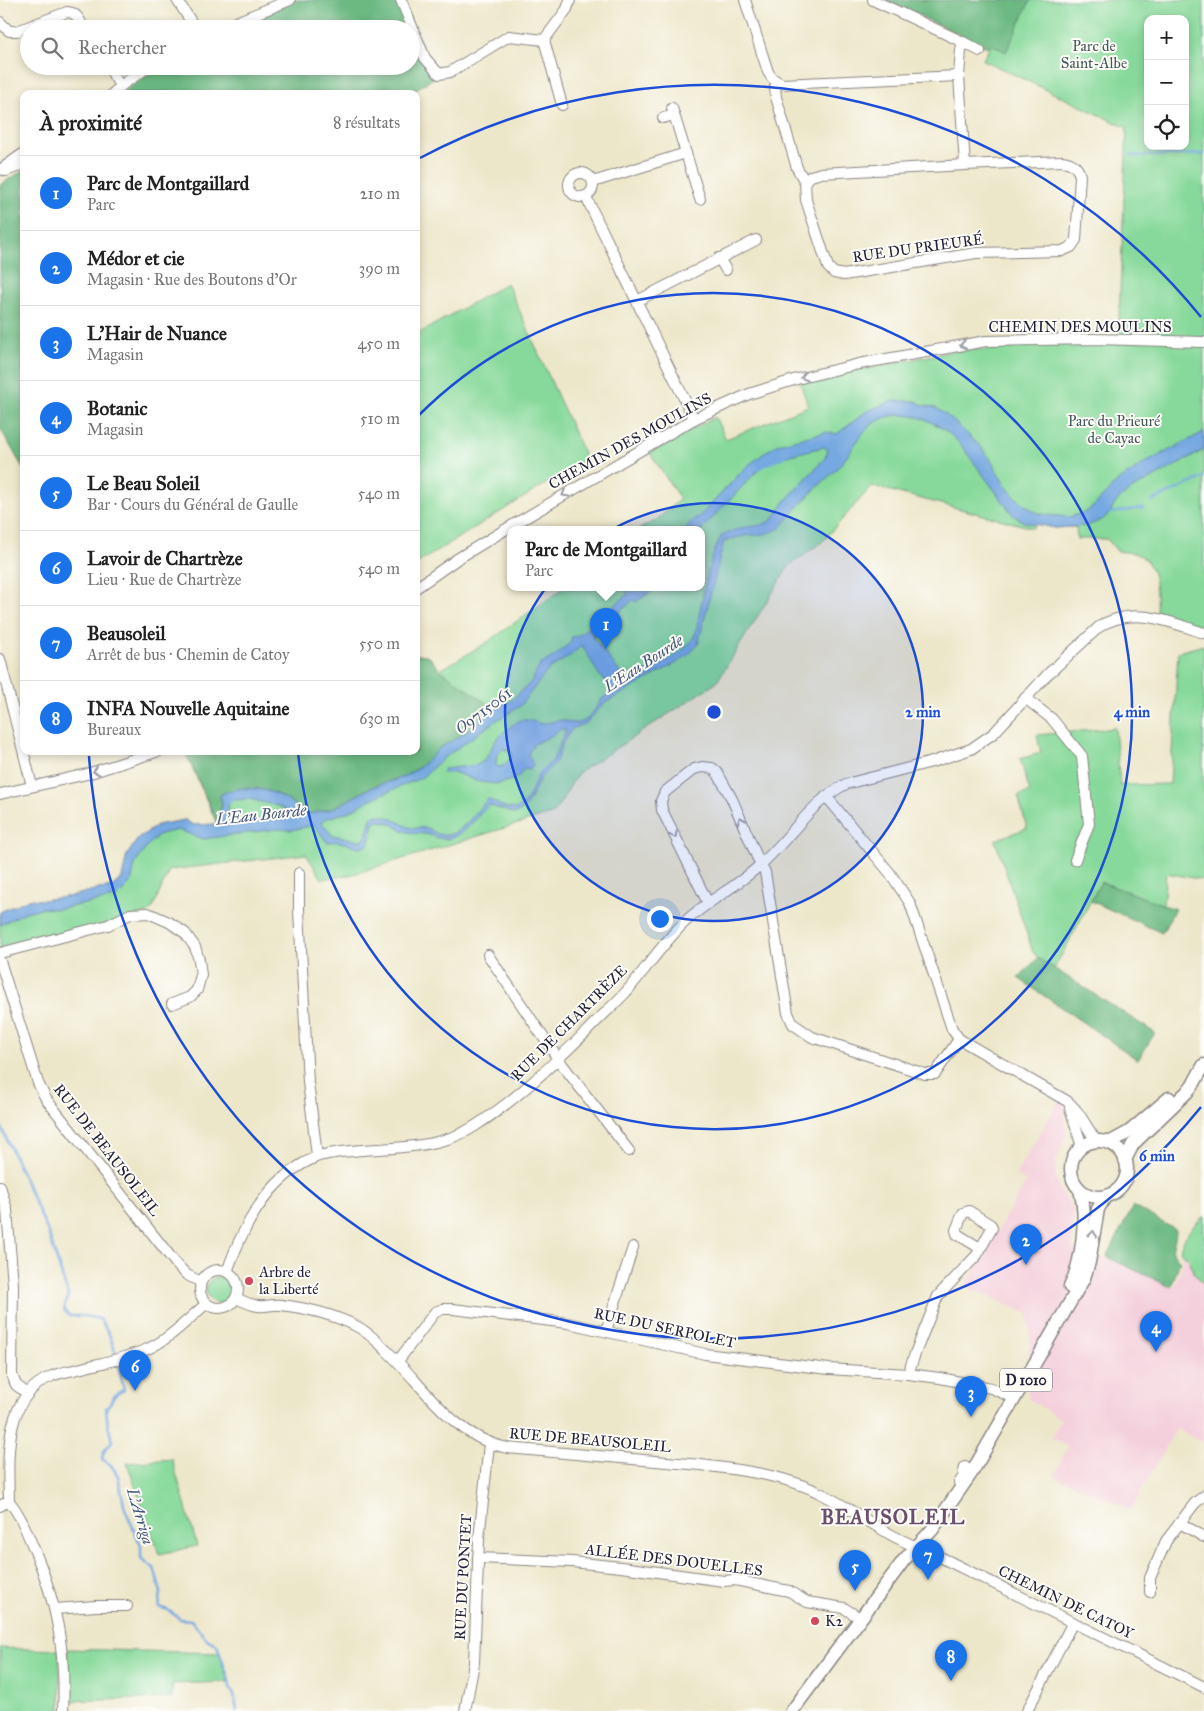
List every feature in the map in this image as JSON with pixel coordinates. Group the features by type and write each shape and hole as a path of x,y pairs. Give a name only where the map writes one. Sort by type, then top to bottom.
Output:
{"main road":[{"path":"1103,1142 1122,1153 1127,1172 1122,1185 1112,1194 1105,1197 1096,1197 1088,1195 1075,1184 1071,1168 1072,1160 1082,1147 1103,1142 1129,1132 1202,1067"},
{"path":"1125,1160 1133,1144 1187,1092 1202,1067"},
{"name":"D 1010","path":"1018,1386 1076,1275 1080,1258 1084,1206 1080,1190"},
{"name":"D 1010","path":"792,1711 914,1547 932,1530 972,1472 1011,1398 1084,1278 1089,1262 1098,1209 1105,1197"},
{"name":"D 1010","path":"914,1547 919,1534 1011,1398"}],"street":[{"path":"177,0 190,20"},
{"path":"241,20 290,0"},
{"path":"401,0 409,20"},
{"path":"544,40 567,9 570,0"},
{"path":"745,0 768,72 777,82 785,84 959,76"},
{"path":"873,0 980,51"},
{"path":"46,20 71,12 79,20"},
{"path":"0,22 9,31 20,30"},
{"path":"420,46 425,58 439,74 450,72 510,36 544,40"},
{"path":"544,40 562,105"},
{"path":"964,42 961,50 959,76 965,165"},
{"path":"111,75 116,90 137,75"},
{"path":"777,82 775,87 776,97 797,168 805,182"},
{"path":"663,118 673,112 686,153 692,189 700,199"},
{"path":"593,182 686,153"},
{"path":"0,172 20,156"},
{"name":"RUE DU PRIEURÉ","path":"1062,161 1074,166 1080,176 1074,244 1067,250 1062,251 976,253 838,275 831,271 826,262 806,200 805,182 811,176 821,173 965,165 1062,161"},
{"path":"0,172 20,165"},
{"path":"584,173 593,182 593,189 586,196 578,197 571,192 570,180 576,174 584,173"},
{"path":"586,196 694,419"},
{"path":"637,301 756,240"},
{"path":"719,258 726,270"},
{"name":"CHEMIN DES MOULINS","path":"511,526 694,419 750,394 823,371 986,341 1095,338 1204,342"},
{"name":"CHEMIN DES MOULINS","path":"420,585 457,559 507,529"},
{"name":"RUE DE CHARTRÈZE","path":"227,1272 237,1246 252,1220 276,1184 294,1169 317,1156 420,1146 450,1139 482,1122 518,1095 558,1059 626,992 687,920 761,865 826,796 846,784 932,762 972,749 994,733 1047,675 1108,621 1138,616 1157,619 1204,633"},
{"path":"0,659 20,738"},
{"path":"1026,698 1052,719 1082,756 1089,824 1075,860"},
{"path":"24,755 32,786"},
{"path":"0,794 87,774 146,755"},
{"path":"708,903 662,810 661,804 665,792 694,769 708,767 716,772 732,799 766,874 788,1013 793,1024 812,1037 925,1074 935,1074 959,1039"},
{"path":"826,796 890,873 910,903 952,1029 959,1039 1067,1101 1076,1108 1089,1132 1103,1142"},
{"path":"299,873 300,934 308,1082 317,1156"},
{"path":"0,953 108,925 130,914 148,913 169,922 185,933 195,947 199,960 201,975 198,990 190,997 172,1004"},
{"path":"488,955 558,1059 627,1139 629,1151"},
{"name":"RUE DE BEAUSOLEIL","path":"0,961 38,1083 46,1099 177,1265 187,1275 201,1282"},
{"path":"1067,1101 1082,1147"},
{"path":"0,1186 7,1210 13,1285 12,1375 16,1385 28,1394"},
{"path":"908,1374 938,1296 964,1270 980,1248"},
{"path":"606,1331 628,1251"},
{"path":"216,1270 227,1272 236,1280 238,1286 236,1298 228,1307 215,1309 206,1304 200,1295 201,1282 206,1275 216,1270"},
{"name":"RUE DE BEAUSOLEIL","path":"236,1298 253,1305 280,1305 309,1310 341,1320 368,1333 398,1361 448,1417 489,1444 507,1448 701,1465 783,1479 822,1494 914,1547"},
{"path":"63,1711 63,1656 55,1609 41,1565 19,1513 4,1503 10,1435 15,1417 28,1394 44,1380 54,1375 146,1350 159,1343 206,1304"},
{"name":"RUE DU SERPOLET","path":"398,1361 430,1318 436,1312 443,1309 568,1324 705,1354 829,1369 908,1374 991,1388 1011,1398"},
{"name":"RUE DU PONTET","path":"465,1711 474,1663 482,1498 489,1444"},
{"path":"1150,1592 1150,1578 1166,1541 1195,1503 1204,1496"},
{"path":"1180,1523 1204,1537"},
{"name":"CHEMIN DE CATOY","path":"914,1547 928,1551 1204,1687"},
{"name":"ALLÉE DES DOUELLES","path":"478,1558 572,1562 724,1582 735,1580 789,1591 807,1602 844,1608 860,1618"},
{"path":"55,1609 127,1606"},
{"path":"1027,1711 1072,1622"}],"shaded area":[{"path":"1065,1091 1066,1135 1056,1161 1055,1176 1062,1193 1074,1210 1072,1248 1111,1260 1174,1288 1184,1259 1180,1251 1182,1243 1195,1223 1204,1216 1204,1443 1176,1429 1131,1510 1054,1476 1068,1447 1052,1438 1061,1419 1028,1399 1030,1339 1028,1314 965,1286 1026,1182 1015,1175"}],"green space":[{"path":"289,0 402,0 411,20 240,20"},
{"path":"885,0 1032,0 1006,52 991,44 989,48"},
{"path":"1032,0 1204,0 1204,633 1157,619 1155,582 1150,565 1137,554 1117,551 1107,539 1077,539 1076,527 1055,528 1035,524 1033,528 872,486 822,542 789,566 716,683 578,773 554,813 350,875 322,879 306,854 169,870 153,908 148,913 0,953 0,912 29,899 42,900 73,896 112,887 122,878 127,855 138,839 157,825 185,820 193,825 217,824 187,755 420,755 420,655 427,655 440,670 486,643 560,591 705,591 705,526 645,526 658,519 680,499 650,453 715,417 726,439 808,406 800,382 836,373 953,351 1013,348 1014,340 1118,339 1127,128 983,60 991,44 1006,51 1029,2"},
{"path":"420,42 435,77 415,90 126,90 147,75 420,75"},
{"path":"20,172 20,463 0,428 0,185"},
{"path":"507,283 586,459 420,562 420,333"},
{"path":"1204,645 1204,880 1166,873 1163,905 1101,882 1054,969 1038,958 1033,952 995,840 1027,828 1018,796 1030,792 1020,759 1041,753 1037,735 1115,728 1120,785 1170,784 1178,652"},
{"path":"420,655 427,655 440,670 495,709 463,735 440,748 420,767 403,777 372,787 332,809 309,814 272,792 249,788 233,790 220,796 222,804 218,824 187,755 420,755"},
{"path":"1101,882 1175,909 1162,933 1091,901"},
{"path":"1038,958 1155,1033 1138,1060 1018,978"},
{"path":"1133,1206 1176,1230 1173,1253 1180,1261 1171,1287 1107,1257"},
{"path":"1204,1216 1204,1284 1195,1274 1188,1257 1180,1251 1186,1236"},
{"path":"219,1277 228,1281 232,1290 228,1299 219,1303 210,1299 206,1290 210,1281"},
{"path":"172,1459 197,1546 159,1554 127,1463"},
{"path":"0,1648 59,1650 61,1711 0,1711"},
{"path":"67,1649 219,1653 228,1682 172,1684 172,1698 68,1701 69,1671"}],"water":[{"path":"892,401 916,401 922,405 936,408 949,417 981,447 991,460 1004,484 1016,498 1035,512 1069,517 1086,512 1118,481 1145,463 1204,432 1204,450 1129,491 1116,502 1110,513 1102,520 1086,526 1055,528 1024,522 1013,515 960,444 938,426 913,416 899,415 886,417 874,423 863,433 841,464 780,528 765,534 744,536 724,541 698,644 680,661 605,703 586,723 572,729 563,742 556,762 541,777 528,803 521,811 515,814 489,805 464,831 451,838 444,839 409,832 386,822 375,821 368,845 359,847 338,842 327,842 314,825 292,830 276,829 203,839 178,830 160,834 149,844 135,864 131,883 116,898 58,909 41,908 26,912 0,925 0,912 29,899 42,900 73,896 112,887 122,878 127,855 138,839 157,825 185,820 193,825 218,824 222,805 220,795 226,792 249,788 272,792 309,814 332,809 372,787 403,777 420,767 440,748 463,734 495,709 511,701 531,682 540,665 556,655 572,641 571,637 578,636 628,594 626,591 652,591 636,602 633,600 592,636 622,675 629,679 664,662 687,646 694,636 705,584 714,552 722,535 741,528 762,525 772,520 786,500 825,458 828,450 824,447 783,457 761,467 705,526 687,526 700,516 746,467 778,444 826,432 837,434 867,411","holes":["582,645 599,675 609,683 611,692 602,699 587,719 580,723 561,720 542,724 520,720 496,740 485,760 477,765 444,769 442,773 454,772 479,782 498,784 512,780 518,777 524,769 529,770 532,768 533,765 528,754 534,744 551,736 560,729 566,730 553,760 538,775 528,799 517,809 506,808 488,799 467,823 448,835 441,835 427,828 410,827 376,815 372,816 365,839 357,840 333,836 321,822 350,811 371,799 421,778 445,757 497,720 519,707 549,669 570,656","503,749 511,751 512,757 503,766 498,767 496,765 497,755","249,799 278,806 297,816 225,826 228,805 233,800"]}],"waterway":[{"path":"1131,155 1204,154"},
{"name":"O9715061","path":"757,469 785,456"},
{"path":"1152,501 1204,477"},
{"path":"1110,513 1143,508"},
{"name":"L'Arriga","path":"0,1124 48,1232 68,1295 64,1310 69,1316 100,1319 109,1334 117,1357"},
{"name":"L'Arriga","path":"118,1363 124,1390 115,1396 106,1408 112,1441 104,1451 102,1459 111,1465 118,1476 125,1509 141,1546 141,1558 154,1568 161,1593 159,1607 168,1610 180,1619 191,1620 207,1639 217,1645 234,1695 237,1711"}],"place":[{"name":"Parc de Montgaillard","path":"606,649"},
{"name":"Médor et cie","path":"1026,1265"},
{"name":"Arbre de la Liberté","path":"249,1281"},
{"name":"Botanic","path":"1156,1352"},
{"name":"Lavoir de Chartrèze","path":"135,1391"},
{"name":"L'Hair de Nuance","path":"971,1417"},
{"name":"Beausoleil","path":"928,1580"},
{"name":"Le Beau Soleil","path":"855,1591"},
{"name":"K2","path":"815,1621"},
{"name":"INFA Nouvelle Aquitaine","path":"951,1681"}],"district":[{"name":"BEAUSOLEIL","path":"893,1517"}],"park label":[{"name":"Parc de Saint-Albe","path":"1094,54"},
{"name":"Parc du Prieuré de Cayac","path":"1114,430"}],"water label":[{"name":"L'Eau Bourde","path":"643,663"},
{"name":"L'Eau Bourde","path":"261,814"}]}
